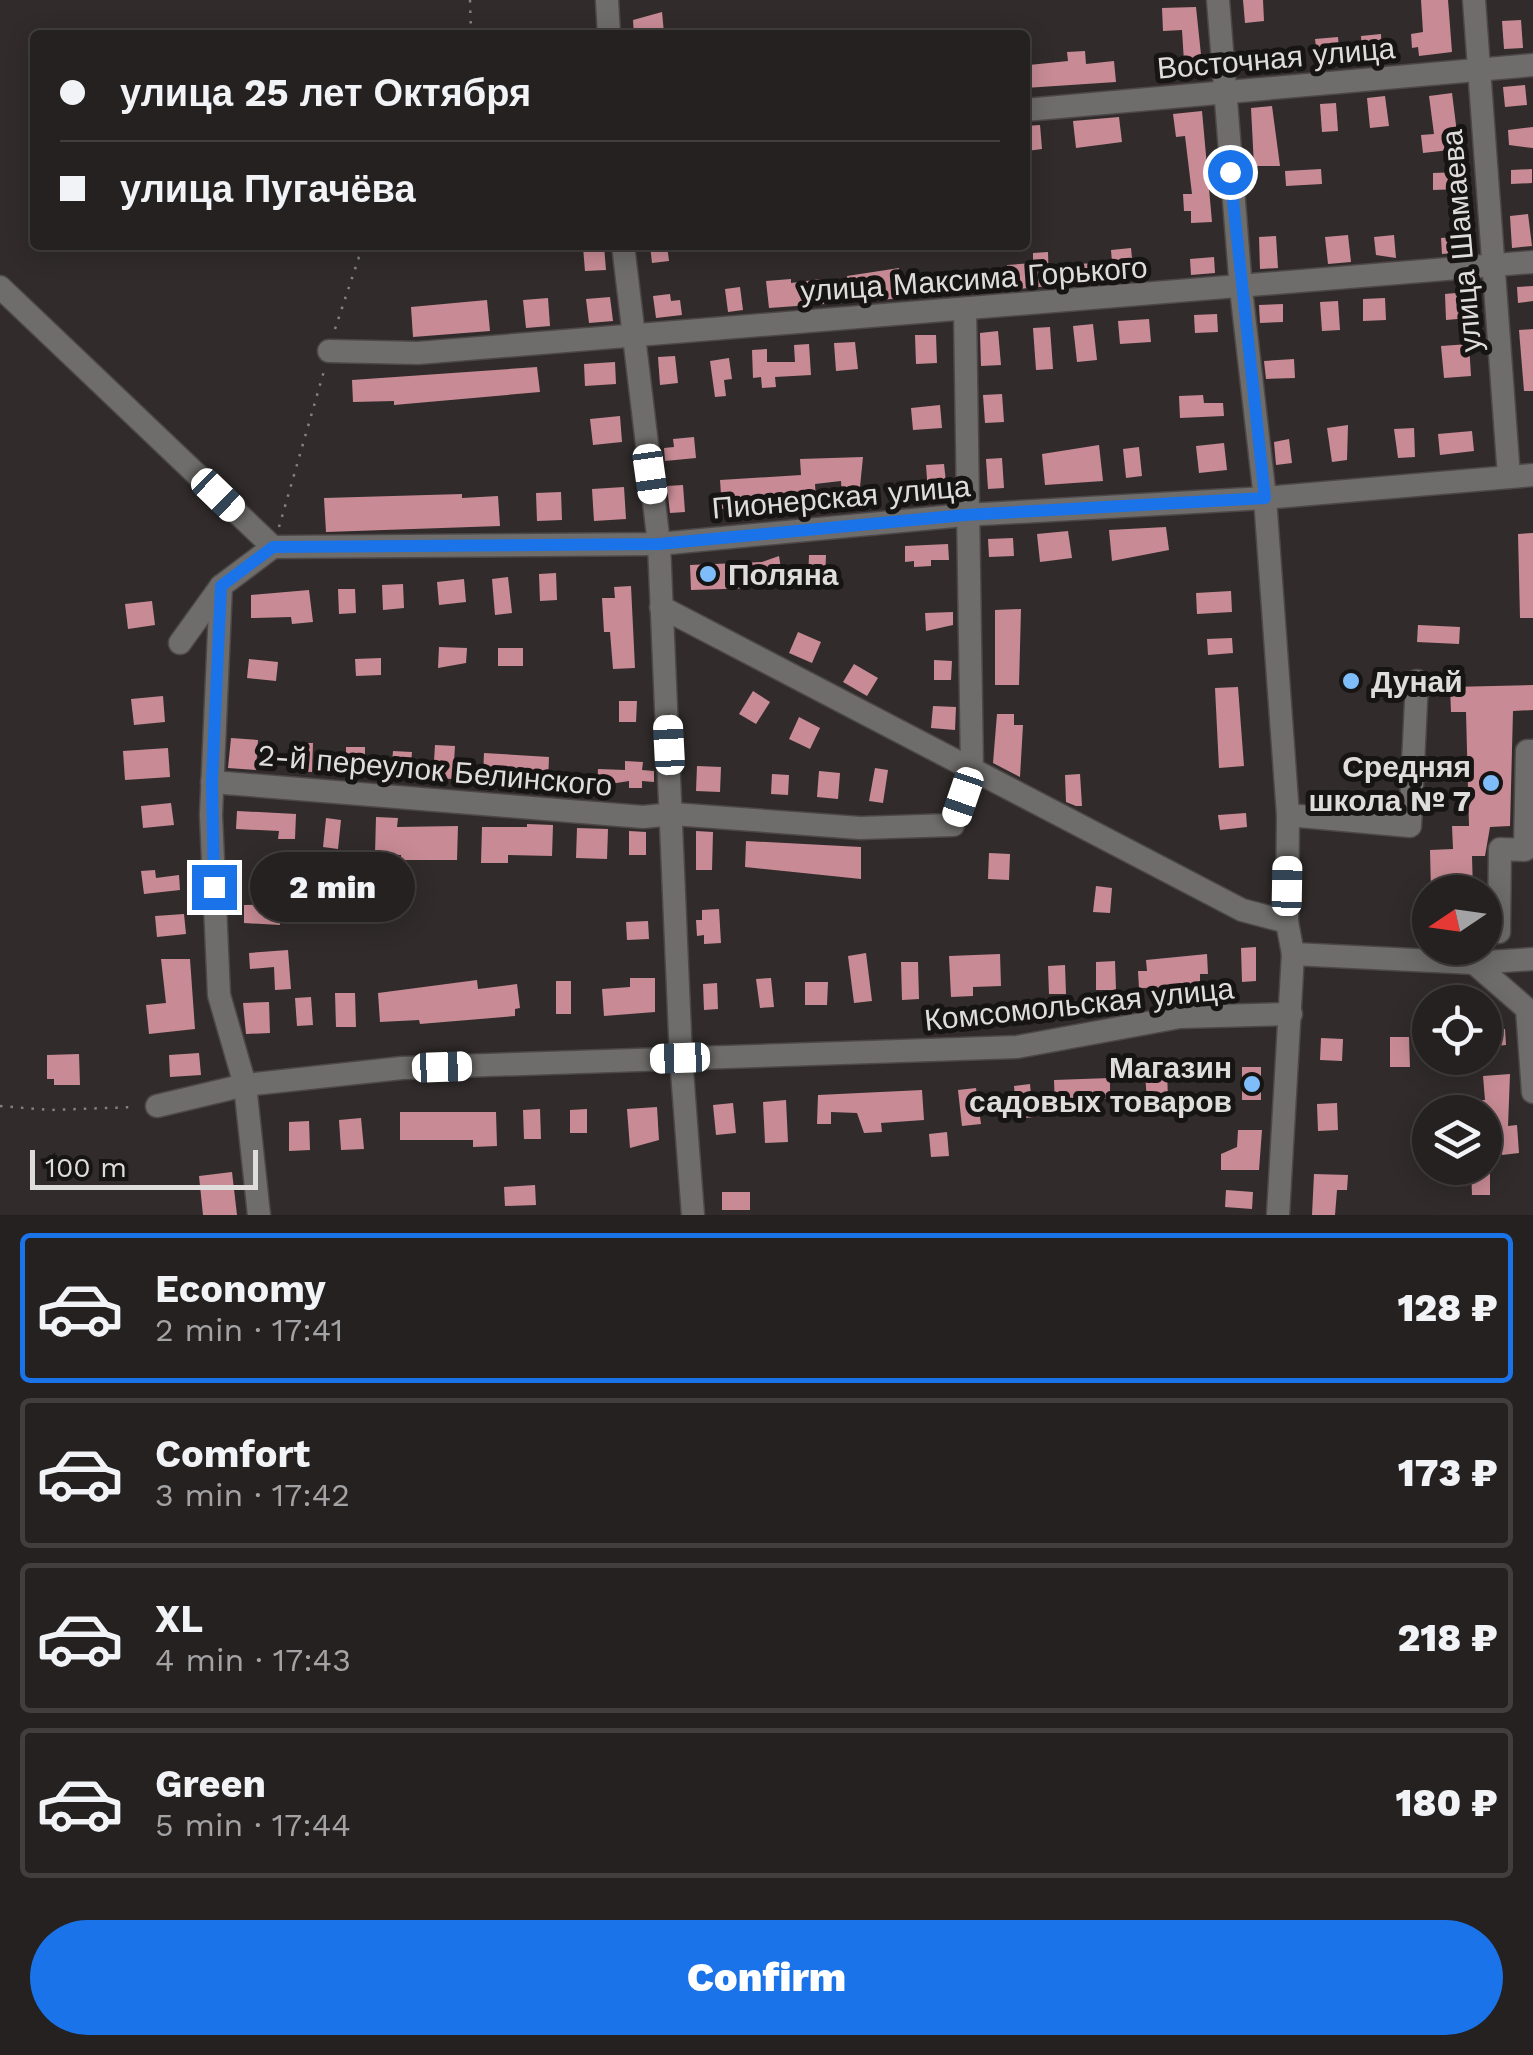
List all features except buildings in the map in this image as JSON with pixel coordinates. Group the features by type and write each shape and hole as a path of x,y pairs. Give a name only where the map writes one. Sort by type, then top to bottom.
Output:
{"street":[{"path":"608,0 609,30"},
{"path":"1218,0 1240,289 1265,498 1288,815 1287,922 1293,954 1278,1215"},
{"name":"улица Шамаева","path":"1474,0 1492,266 1521,476"},
{"name":"Восточная улица","path":"1030,110 1533,65"},
{"path":"623,250 630,334 659,544 680,1058 693,1215"},
{"name":"улица Максима Горького","path":"329,352 418,353 1240,289 1533,262"},
{"path":"0,287 273,547 221,586 180,643"},
{"name":"2-й переулок Белинского","path":"212,782 643,817 673,814 860,828 953,824 972,769 965,515 965,310"},
{"name":"Пионерская улица","path":"273,547 659,544 965,515 1265,498 1521,476"},
{"path":"221,586 212,782 218,995 246,1085 259,1215"},
{"path":"661,607 1242,910 1287,922"},
{"path":"1288,815 1410,826 1418,681"},
{"path":"1500,875 1500,849 1525,850 1527,751 1533,751"},
{"path":"1293,954 1412,961"},
{"path":"1502,961 1533,958"},
{"path":"1475,965 1527,1009 1533,1092"},
{"name":"Комсомольская улица","path":"157,1106 246,1085 402,1068 1017,1048 1180,1016 1291,1014"}],"path":[{"path":"470,0 471,30"},
{"path":"273,547 329,352 365,250"},
{"path":"0,1106 50,1110 157,1106"}],"place":[{"name":"Поляна","path":"708,574"},
{"name":"Дунай","path":"1351,681"},
{"name":"Средняя школа № 7","path":"1491,783"},
{"name":"Магазин садовых товаров","path":"1252,1084"}],"route":[{"path":"214,887 212,782 221,586 273,547 659,544 965,515 1265,498 1230,172"}]}
